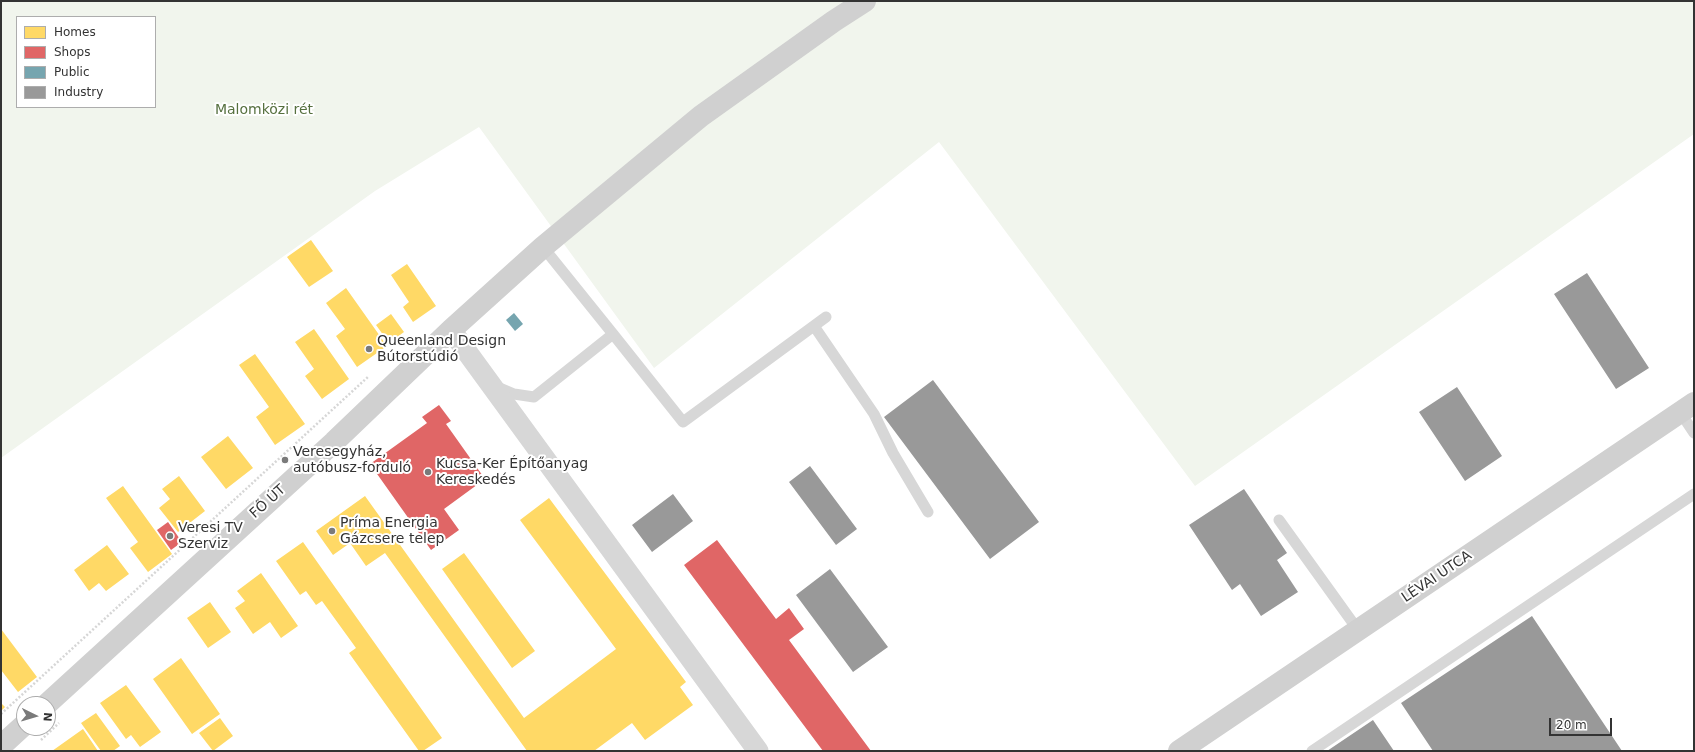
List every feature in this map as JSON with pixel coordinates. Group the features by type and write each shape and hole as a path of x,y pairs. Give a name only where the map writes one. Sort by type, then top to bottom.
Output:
{"main road":[{"name":"FŐ ÚT","path":"56,696 334,442 451,330 542,247 701,116 834,21 865,1"},
{"name":"LÉVAI UTCA","path":"1179,751 1687,408"},
{"path":"1,746 16,732"}],"street":[{"path":"451,330 758,751"}],"lane":[{"path":"542,247 683,422 826,317"},
{"path":"814,326 874,414 893,454 928,512"},
{"path":"490,383 514,394 534,397 613,334"},
{"path":"1687,408 1694,433"},
{"path":"1312,751 1694,494"},
{"path":"1279,520 1358,630"}],"path":[{"path":"1,714 372,373"}],"green space":[{"name":"Malomközi rét","path":"1,1 1694,1 1694,134 1195,486 939,142 654,368 479,127 375,191 1,458"}],"building: Homes":[{"path":"311,240 333,271 309,287 287,257"},
{"path":"407,264 436,306 413,322 403,307 409,302 391,275"},
{"path":"346,288 387,346 357,367 336,336 345,329 326,303"},
{"path":"391,314 404,332 389,343 376,325"},
{"path":"314,329 349,379 322,399 305,376 314,369 295,342"},
{"path":"255,354 305,424 275,445 256,417 269,407 239,365"},
{"path":"228,436 253,468 226,489 201,457"},
{"path":"179,476 205,511 178,532 159,508 170,499 162,489"},
{"path":"123,486 172,554 148,572 130,548 138,542 106,498"},
{"path":"365,496 524,718 616,649 520,520 549,498 686,682 680,687 693,705 645,740 632,723 594,751 527,751 385,553 366,566 350,543 333,555 316,531"},
{"path":"303,542 442,738 423,751 419,751 349,653 356,648 322,601 316,605 306,591 300,595 276,561"},
{"path":"107,545 129,574 106,591 99,583 89,591 74,570"},
{"path":"464,553 535,651 512,668 442,569"},
{"path":"261,573 298,626 281,638 270,622 253,634 235,608 245,601 237,591"},
{"path":"210,602 231,632 208,648 187,618"},
{"path":"1,629 37,677 18,692 1,670"},
{"path":"181,658 220,714 192,734 153,679"},
{"path":"126,685 161,732 140,747 131,735 126,739 100,703"},
{"path":"1,703 5,707 1,711"},
{"path":"96,713 120,746 113,751 101,751 81,723"},
{"path":"220,718 233,736 213,751 199,733"},
{"path":"83,729 98,751 52,751"}],"building: Shops":[{"name":"Kucsa-Ker Építőanyag Kereskedés","path":"439,405 451,421 446,424 485,479 444,509 459,530 431,550 370,464 427,423 422,417"},
{"name":"Veresi TV Szerviz","path":"168,522 182,542 171,550 157,530"},
{"path":"717,540 776,619 789,608 804,629 789,640 871,751 823,751 684,565"}],"building: Public":[{"path":"514,313 523,324 515,331 506,320"}],"building: Industry":[{"path":"1587,273 1649,368 1616,389 1554,294"},
{"path":"933,380 1039,522 990,559 884,417"},
{"path":"1457,387 1502,456 1465,481 1419,412"},
{"path":"810,466 857,529 836,545 789,482"},
{"path":"1244,489 1287,553 1277,560 1298,592 1261,616 1240,584 1232,590 1189,525"},
{"path":"673,494 693,521 652,552 632,525"},
{"path":"830,569 888,647 853,672 796,595"},
{"path":"1532,616 1622,751 1433,751 1401,703"},
{"path":"1373,720 1394,751 1327,751"}],"place":[{"name":"Queenland Design Bútorstúdió","path":"369,349"},
{"name":"Veresegyház, autóbusz-forduló","path":"285,460"},
{"name":"Kucsa-Ker Építőanyag Kereskedés","path":"428,472"},
{"name":"Príma Energia Gázcsere telep","path":"332,531"},
{"name":"Veresi TV Szerviz","path":"170,536"}]}
